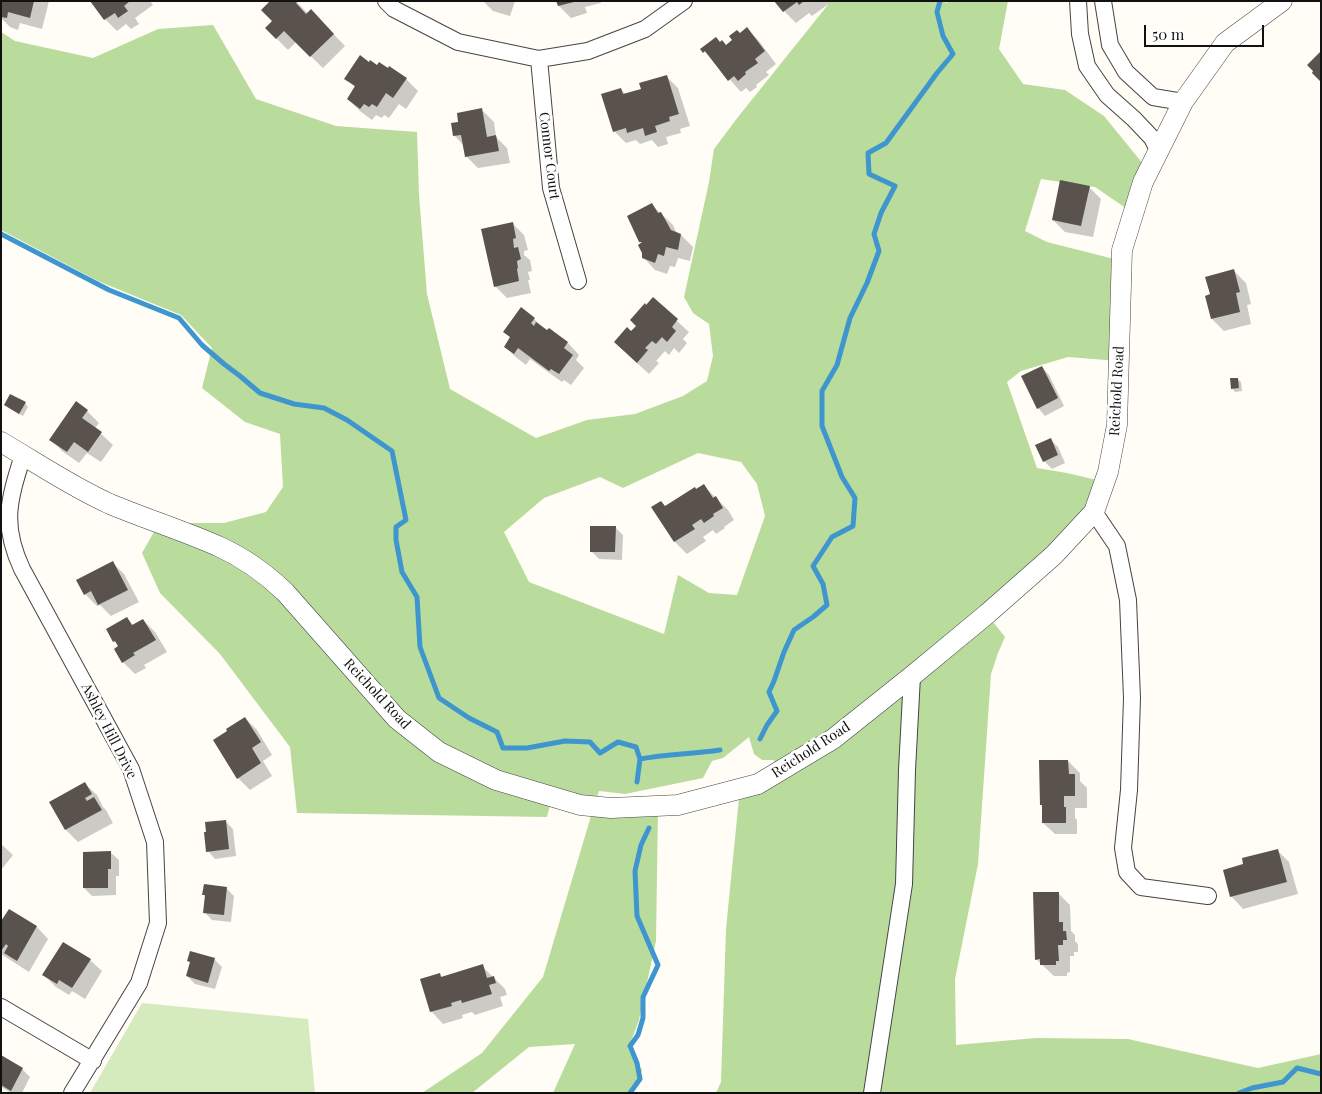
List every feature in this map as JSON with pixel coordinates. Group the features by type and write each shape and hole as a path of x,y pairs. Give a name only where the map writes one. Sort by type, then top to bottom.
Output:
{"street":[{"path":"386,1 394,9 458,42 538,59 588,51 645,29 684,1"},
{"path":"1078,1 1080,34 1086,66 1107,96 1152,138 1158,150"},
{"path":"1102,1 1110,45 1126,72 1153,97 1183,102"},
{"name":"Reichold Road","path":"1,442 56,475 96,496 221,548 255,568 285,592 397,719 439,752 496,780 580,805 611,808 678,805 758,784 833,739 912,676 1054,555 1094,512 1108,472 1117,425 1122,250 1143,182 1183,102 1225,43 1282,1"},
{"name":"Connor Court","path":"538,59 550,188 578,280"},
{"name":"Ashley Hill Drive","path":"23,455 10,498 9,527 15,555 131,769 155,842 158,923 138,983 93,1061 72,1093"},
{"path":"1094,512 1117,546 1128,600 1132,698 1129,790 1123,848 1127,872 1141,887 1208,896"},
{"path":"872,1093 904,884 912,676"},
{"path":"1,1007 93,1061"}],"green space":[{"path":"831,1 944,1 946,3 949,1 1008,1 999,49 1023,84 1065,90 1104,116 1148,170 1133,213 1095,187 1041,179 1025,231 1047,242 1122,261 1119,361 1068,357 1021,371 1007,382 1037,468 1105,482 1094,512 987,614 1005,637 991,674 978,864 955,979 956,1045 1036,1038 1128,1039 1258,1068 1321,1054 1321,1093 716,1093 721,1082 726,929 740,788 778,771 774,760 762,760 754,754 749,737 723,758 712,761 703,778 625,794 599,791 595,806 658,806 656,941 639,1020 628,1049 642,1070 632,1093 553,1093 575,1044 529,1047 472,1093 422,1093 482,1053 543,977 594,806 552,797 547,817 297,813 290,747 220,654 160,593 142,553 159,523 224,523 266,512 283,487 280,434 245,422 202,388 212,348 181,315 98,281 1,230 1,32 15,41 93,58 158,29 213,25 256,99 336,126 417,132 419,195 427,294 450,389 536,438 587,420 635,414 683,396 707,381 713,356 709,324 693,313 684,297 709,182 714,149","holes":["698,453 741,462 757,484 765,516 737,595 709,593 678,575 664,634 529,582 504,532 544,498 600,477 623,488"]},
{"path":"142,1003 308,1019 315,1093 90,1093"}],"building":[{"path":"1,1 34,1 30,18 8,12 7,18 1,17"},
{"path":"90,1 130,1 124,6 128,11 118,18 115,13 104,20"},
{"path":"270,1 298,1 296,3 306,14 311,9 334,34 310,57 284,31 276,39 265,28 272,21 261,10"},
{"path":"556,1 574,1 574,2 558,6"},
{"path":"774,1 804,1 799,5 797,2 783,12"},
{"path":"747,27 765,51 755,59 758,63 745,72 746,74 738,81 734,76 728,81 705,51 703,53 700,49 716,37 726,45 732,40 729,36 737,30 740,33"},
{"path":"1321,51 1321,82 1307,65"},
{"path":"360,55 369,62 370,60 377,65 379,62 388,68 389,66 407,78 393,98 386,93 377,107 372,104 369,107 364,104 360,109 347,99 355,86 344,79"},
{"path":"667,75 679,114 669,117 670,121 655,126 657,132 645,136 643,128 627,133 626,128 613,132 601,94 621,88 623,94 641,89 639,83"},
{"path":"482,108 487,137 496,135 499,151 465,157 461,135 453,136 451,123 458,122 457,113"},
{"path":"1060,180 1090,186 1081,226 1052,220"},
{"path":"652,203 658,213 661,212 671,230 681,234 678,250 666,247 664,256 658,254 655,263 642,258 638,245 642,242 639,242 627,216"},
{"path":"513,222 516,238 513,239 514,248 518,247 521,259 517,261 519,281 494,287 481,229"},
{"path":"1234,269 1240,292 1236,293 1240,312 1211,319 1205,296 1210,294 1205,277"},
{"path":"653,297 678,319 672,327 676,331 667,342 662,337 656,344 652,341 645,348 648,350 637,363 614,342 627,327 631,331 636,326 630,320"},
{"path":"521,307 535,318 531,323 534,326 536,322 547,330 549,328 568,342 564,348 573,355 559,374 551,369 549,371 518,348 514,354 504,347 510,337 503,332"},
{"path":"1042,366 1058,398 1037,409 1021,376"},
{"path":"1230,378 1238,378 1239,388 1231,389"},
{"path":"10,394 26,402 19,414 4,405"},
{"path":"76,401 88,410 82,418 102,432 88,452 74,442 67,452 49,440"},
{"path":"1051,438 1058,455 1043,462 1035,445"},
{"path":"704,484 713,498 716,496 723,508 704,523 701,519 692,525 695,529 674,542 651,507 661,501 665,506 695,487 696,489"},
{"path":"590,526 616,526 615,552 590,552"},
{"path":"113,561 128,590 98,605 91,591 84,595 76,580"},
{"path":"127,617 132,625 143,619 156,640 133,653 135,655 122,663 114,649 118,646 115,641 113,642 106,629"},
{"path":"245,717 261,742 252,748 261,763 237,779 213,740"},
{"path":"1039,760 1068,760 1069,774 1075,774 1075,796 1064,796 1066,823 1042,823"},
{"path":"85,782 92,794 85,798 87,801 94,797 102,810 65,830 49,802"},
{"path":"226,820 229,849 206,852 205,822"},
{"path":"1278,849 1287,882 1230,897 1223,870 1243,864 1242,858"},
{"path":"111,851 111,869 108,869 108,888 83,888 83,852"},
{"path":"204,884 227,887 224,915 203,913 205,895 202,895"},
{"path":"1033,892 1059,892 1059,922 1063,922 1063,931 1066,931 1067,940 1063,940 1063,945 1058,945 1059,961 1056,961 1056,965 1040,965 1040,959 1035,960"},
{"path":"9,909 37,926 17,961 4,953 8,946 6,944 1,951 1,921"},
{"path":"63,942 91,959 72,988 59,980 57,984 42,975"},
{"path":"190,951 215,958 208,983 186,976 190,962 187,961"},
{"path":"483,964 487,978 494,976 496,983 489,985 492,994 462,1003 461,1000 451,1003 452,1006 430,1012 420,979 440,973 441,977"},
{"path":"1,1055 23,1068 11,1091 1,1085"}],"waterway":[{"path":"760,739 777,711 769,692 794,630 827,605 823,584 813,566 832,537 853,526 855,498 842,477 822,426 822,391 837,365 850,318 867,283 879,251 874,234 881,213 895,186 869,174 868,153 886,143 953,54 943,36 937,12 940,1"},
{"path":"1,234 109,290 179,318 202,345 260,393 294,404 324,408 347,420 392,451 406,520 396,527 396,540 402,572 417,597 420,647 439,698 469,718 497,732 503,748 527,748 565,741 590,742 600,753 618,742 636,747 640,759 637,782"},
{"path":"640,759 720,750"},
{"path":"630,1093 640,1079 637,1063 630,1046 638,1035 643,1018 643,997 658,965 637,916 635,871 641,845 649,828"},
{"path":"1239,1093 1252,1088 1283,1082 1297,1068 1321,1074"}]}
